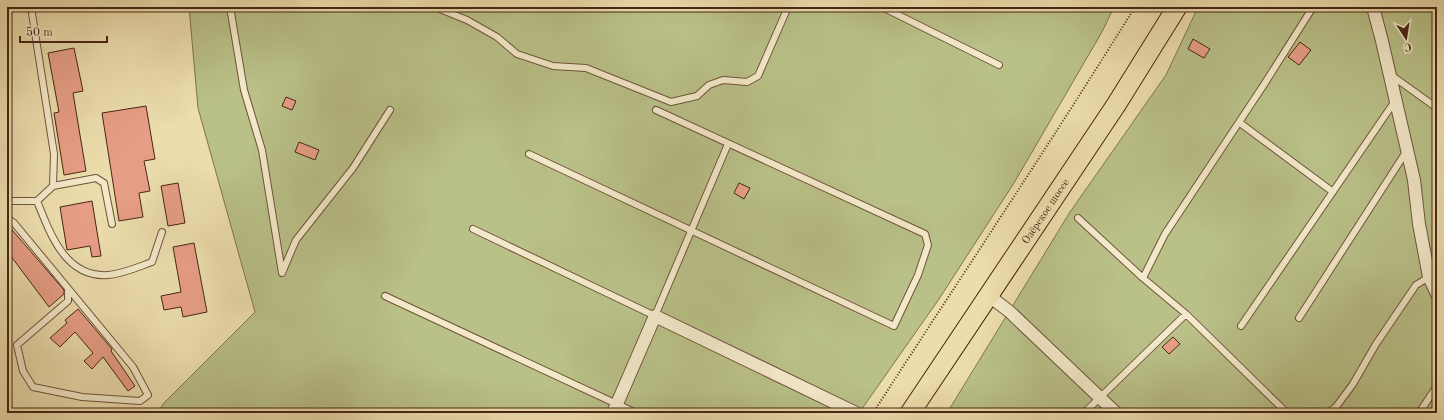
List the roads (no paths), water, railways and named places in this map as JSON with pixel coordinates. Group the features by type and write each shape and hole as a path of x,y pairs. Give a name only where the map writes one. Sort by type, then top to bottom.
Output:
{"main road":[{"name":"Озёрское шоссе","path":"910,413 1116,105 1177,7"}],"street":[{"path":"1373,7 1406,152 1414,180 1419,224 1428,277 1437,294"},
{"path":"988,295 1010,312 1116,413"},
{"path":"615,409 655,316 848,411"}],"lane":[{"path":"31,7 54,154 53,186"},
{"path":"230,7 244,90 262,150 282,273 296,240 353,168 390,110"},
{"path":"435,7 468,20 498,37 517,54 553,66 586,68 670,102 698,96 709,85 723,80 747,82 758,76 788,7"},
{"path":"882,7 999,65"},
{"path":"1143,278 1166,234 1240,123 1313,7"},
{"path":"1389,74 1437,108"},
{"path":"1241,326 1395,101"},
{"path":"528,154 692,229 894,326 918,274 928,245 925,234 656,110"},
{"path":"1240,123 1333,192"},
{"path":"473,229 655,316 728,144"},
{"path":"1299,318 1406,152"},
{"path":"7,201 37,201 53,186 96,178 104,183 112,224"},
{"path":"37,201 51,236 67,260 86,273 107,275 128,271 152,262 162,232"},
{"path":"7,218 68,290 133,367 148,395 140,401 82,397 33,387 23,371 17,345 68,301 68,290"},
{"path":"1078,218 1143,278 1186,314 1287,413"},
{"path":"1328,413 1336,407 1352,384 1376,344 1416,285 1428,277"},
{"path":"385,296 615,409 636,413"},
{"path":"1084,413 1186,314"},
{"path":"1419,413 1437,386"}]}
